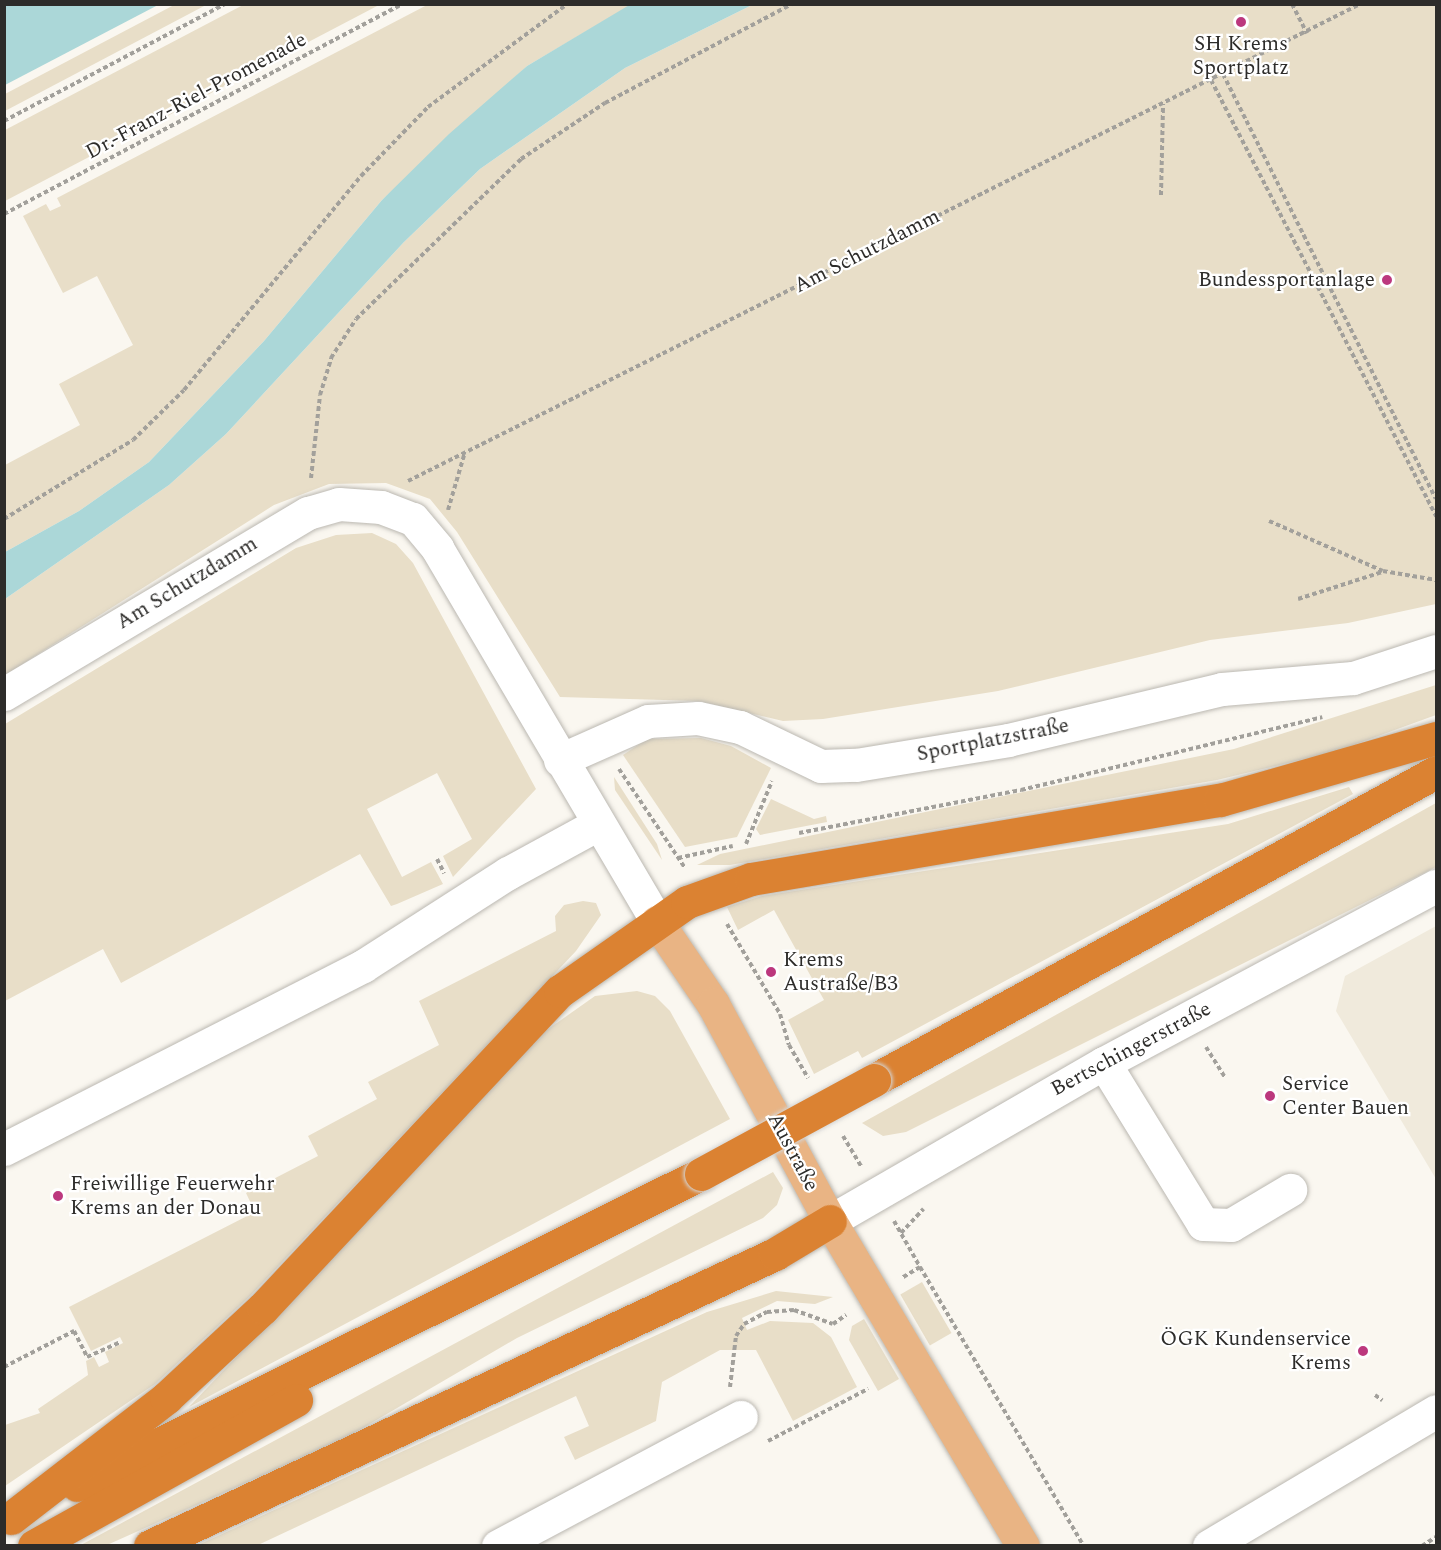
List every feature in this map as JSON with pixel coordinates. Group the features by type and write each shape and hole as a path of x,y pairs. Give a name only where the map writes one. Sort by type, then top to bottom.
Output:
{"highway":[{"path":"8,1520 166,1398 262,1308 560,991 657,922 704,894 751,879 1220,800 1437,738"},
{"path":"34,1545 701,1174 1437,772"},
{"path":"8,1520 701,1174"},
{"path":"150,1545 765,1258 830,1221"}],"main road":[{"name":"Austraße","path":"657,922 712,1004 830,1221 1023,1545"}],"street":[{"name":"Am Schutzdamm","path":"4,694 308,513 339,504 381,507 413,519 437,548 560,760"},
{"name":"Sportplatzstraße","path":"560,760 648,721 698,717 740,727 786,753 821,766 856,765 1008,740 1222,689 1353,678 1437,651"},
{"name":"Austraße","path":"560,760 596,825 657,922"},
{"path":"4,1149 363,966 508,873 596,825"},
{"name":"Bertschingerstraße","path":"830,1221 1104,1063 1437,886"},
{"path":"1104,1063 1203,1224 1231,1225 1290,1190"},
{"path":"1209,1545 1437,1411"},
{"path":"498,1545 741,1417"}],"path":[{"path":"4,121 225,4"},
{"name":"Dr.-Franz-Riel-Promenade","path":"4,214 402,4"},
{"path":"4,519 133,440 184,390 362,176 428,107 567,4"},
{"path":"308,513 320,395 331,357 356,319 521,159 605,103 792,4"},
{"path":"1292,4 1306,33"},
{"name":"Am Schutzdamm","path":"381,507 407,481 1360,4"},
{"path":"1223,74 1437,499"},
{"path":"1211,80 1437,516"},
{"path":"1161,195 1163,104"},
{"path":"437,548 465,452"},
{"path":"1269,521 1383,571 1437,580"},
{"path":"1298,599 1383,571"},
{"path":"792,835 1021,790 1327,716"},
{"path":"746,844 786,753"},
{"path":"617,765 688,871"},
{"path":"678,858 757,841"},
{"path":"724,920 780,1014 789,1045 811,1082"},
{"path":"1203,1041 1225,1078"},
{"path":"894,1222 1084,1545"},
{"path":"894,1284 920,1267"},
{"path":"741,1417 729,1396 736,1336 744,1324 767,1312 794,1310 833,1324 852,1311"},
{"path":"4,1367 74,1331 87,1357 120,1342"},
{"path":"756,1447 868,1389"},
{"path":"1375,1395 1382,1400"},
{"path":"1422,1545 1437,1537"}],"shaded area":[{"path":"174,5 206,5 5,111 5,94"},
{"path":"243,5 379,5 5,201 5,130"},
{"path":"427,5 631,5 527,66 382,200 264,341 149,462 79,511 5,552 5,465 80,425 59,384 133,345 97,276 63,293 23,216 46,204 50,211 61,206 57,198"},
{"path":"752,5 1436,5 1436,604 1348,623 1210,640 998,691 823,719 783,721 699,701 560,697 457,532 430,499 386,483 329,484 274,505 5,675 5,599 169,485 226,434 404,242 480,169 625,68"},
{"path":"372,533 396,544 413,563 536,789 453,877 443,856 472,839 437,773 367,809 402,877 431,862 443,884 397,904 391,906 360,854 121,983 103,949 5,1001 5,724 296,548 336,535"},
{"path":"1436,685 1436,715 1337,751 1217,780 730,865 697,865 720,854 1234,749"},
{"path":"701,738 731,746 771,768 737,837 685,847 623,755 647,739"},
{"path":"614,777 657,844 662,860 615,790"},
{"path":"1349,787 1353,794 862,1058 858,1051 814,1074 788,1020 824,1000 774,910 738,930 727,907 762,896 1228,824"},
{"path":"771,799 814,819 826,816 827,822 760,835 756,829"},
{"path":"1436,803 1436,867 906,1132 883,1136 862,1123"},
{"path":"583,901 596,903 601,915 576,951 250,1296 155,1384 5,1486 5,1425 40,1413 38,1409 88,1375 86,1361 94,1357 99,1367 109,1362 105,1352 123,1343 120,1337 91,1351 69,1307 255,1212 246,1193 318,1156 308,1136 377,1099 368,1082 439,1045 419,1001 556,931 555,916 564,905"},
{"path":"1436,926 1436,1179 1336,1011 1345,976"},
{"path":"637,991 655,996 670,1011 730,1119 189,1407 544,1032 595,996"},
{"path":"773,1172 783,1188 777,1205 763,1218 517,1338 344,1439 107,1545 79,1546"},
{"path":"922,1282 951,1333 930,1346 900,1294"},
{"path":"776,1291 833,1297 815,1304 777,1301 742,1318 747,1330 770,1321 813,1323 831,1337 857,1387 793,1421 756,1350 720,1350 662,1382 656,1421 575,1460 564,1437 589,1426 576,1396 258,1545 198,1545 707,1312"},
{"path":"864,1319 899,1379 878,1391 849,1340 852,1326"}],"water":[{"path":"5,4 158,4 158,5 5,85"},
{"path":"631,4 752,5 625,68 480,169 404,242 226,434 169,485 5,599 5,552 79,511 149,462 264,341 382,200 449,134 527,66"}],"place":[{"name":"SH Krems Sportplatz","path":"1241,22"},
{"name":"Bundessportanlage","path":"1387,280"},
{"name":"Krems Austraße/B3","path":"771,972"},
{"name":"Service Center Bauen","path":"1270,1096"},
{"name":"Freiwillige Feuerwehr Krems an der Donau","path":"58,1196"},
{"name":"ÖGK Kundenservice Krems","path":"1363,1351"}]}
